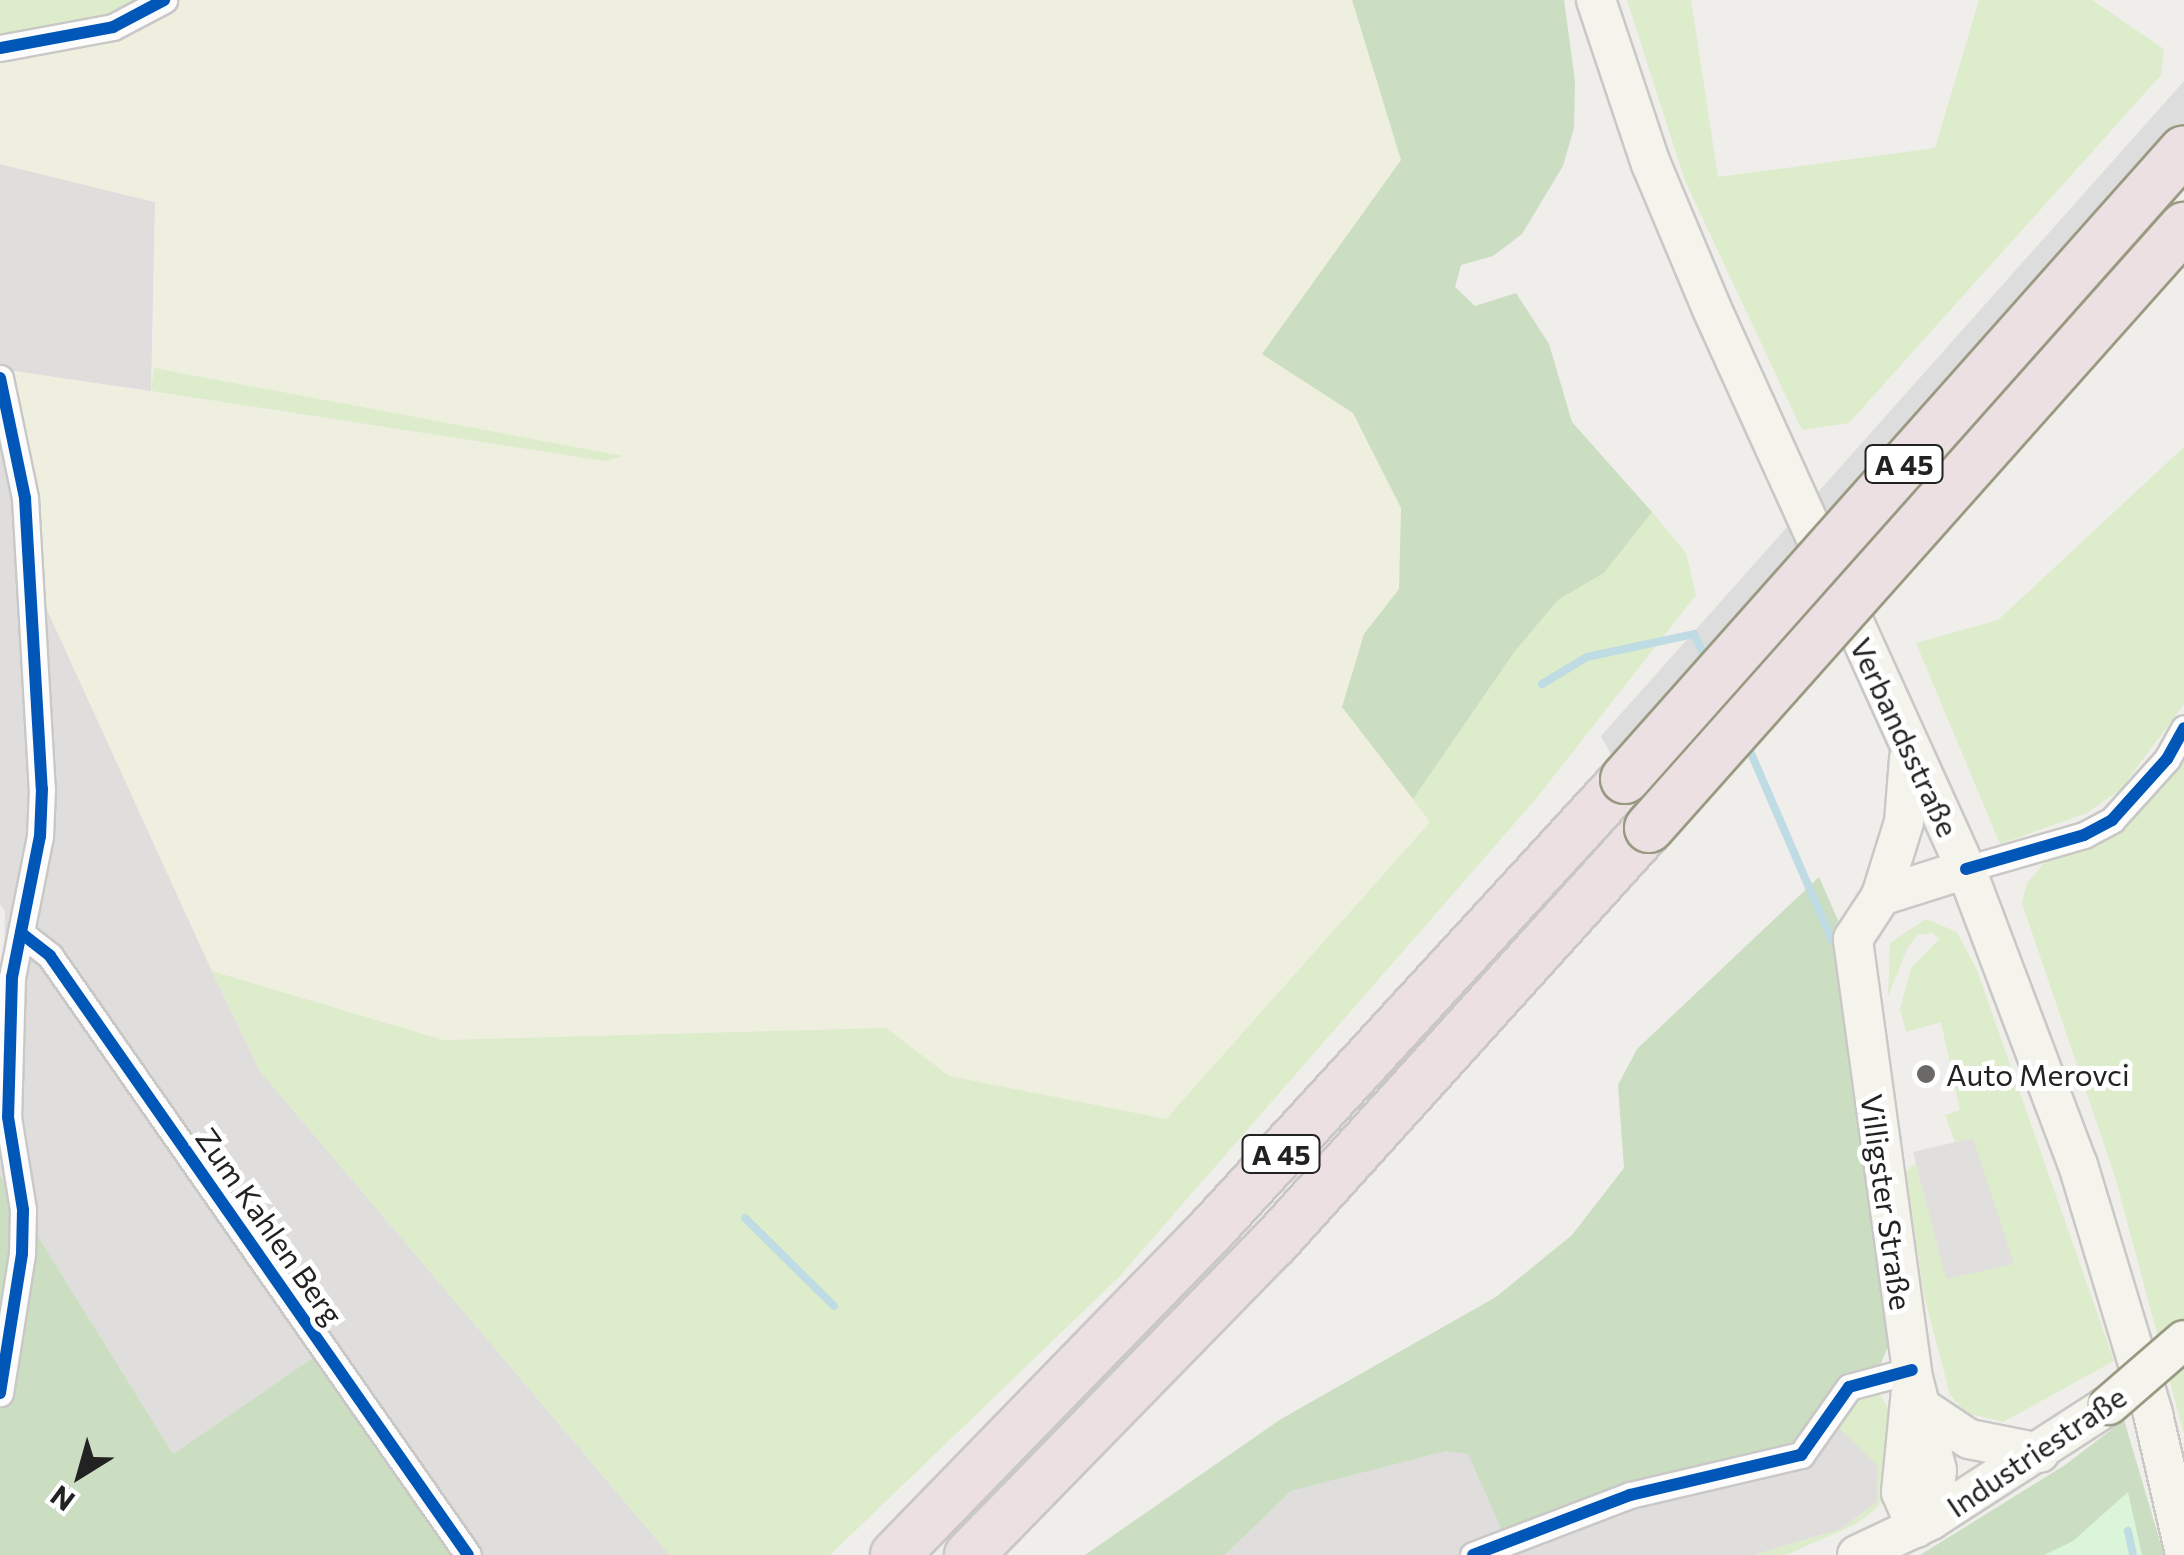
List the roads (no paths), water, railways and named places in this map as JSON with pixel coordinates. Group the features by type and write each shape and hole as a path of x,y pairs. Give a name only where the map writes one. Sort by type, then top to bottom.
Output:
{"highway":[{"name":"A 45","path":"895,1555 1211,1230 1625,779 2184,150"},
{"name":"A 45","path":"969,1555 1274,1243 2184,227"}],"main road":[{"name":"Verbandsstraße","path":"1596,0 1651,164 1910,754 1966,869 2078,1165 2152,1414 2184,1548"},
{"name":"Villigster Straße","path":"1910,754 1904,822 1881,896 1854,939 1853,962 1917,1386 1938,1482 1924,1524"},
{"path":"1881,896 1966,869"},
{"name":"Industriestraße","path":"1924,1524 2040,1453 2109,1405 2184,1340"},
{"path":"1917,1386 1969,1439 2040,1453"},
{"path":"1857,1555 1924,1524"}],"street":[{"path":"0,48 112,27 164,0"},
{"path":"0,378 24,498 42,789 12,977 8,1117 23,1210 22,1254 0,1393"},
{"path":"1966,869 2084,835 2112,820 2167,760 2184,728"},
{"name":"Zum Kahlen Berg","path":"21,933 50,956 468,1555"},
{"path":"1474,1555 1630,1496 1800,1455 1849,1387 1917,1386"}],"waterway":[{"path":"1542,684 1587,657 1694,634 1708,664"},
{"path":"1747,744 1832,940"},
{"path":"745,1218 834,1306"},
{"path":"2128,1531 2133,1555"}],"place":[{"name":"Auto Merovci","path":"1926,1074"}]}
